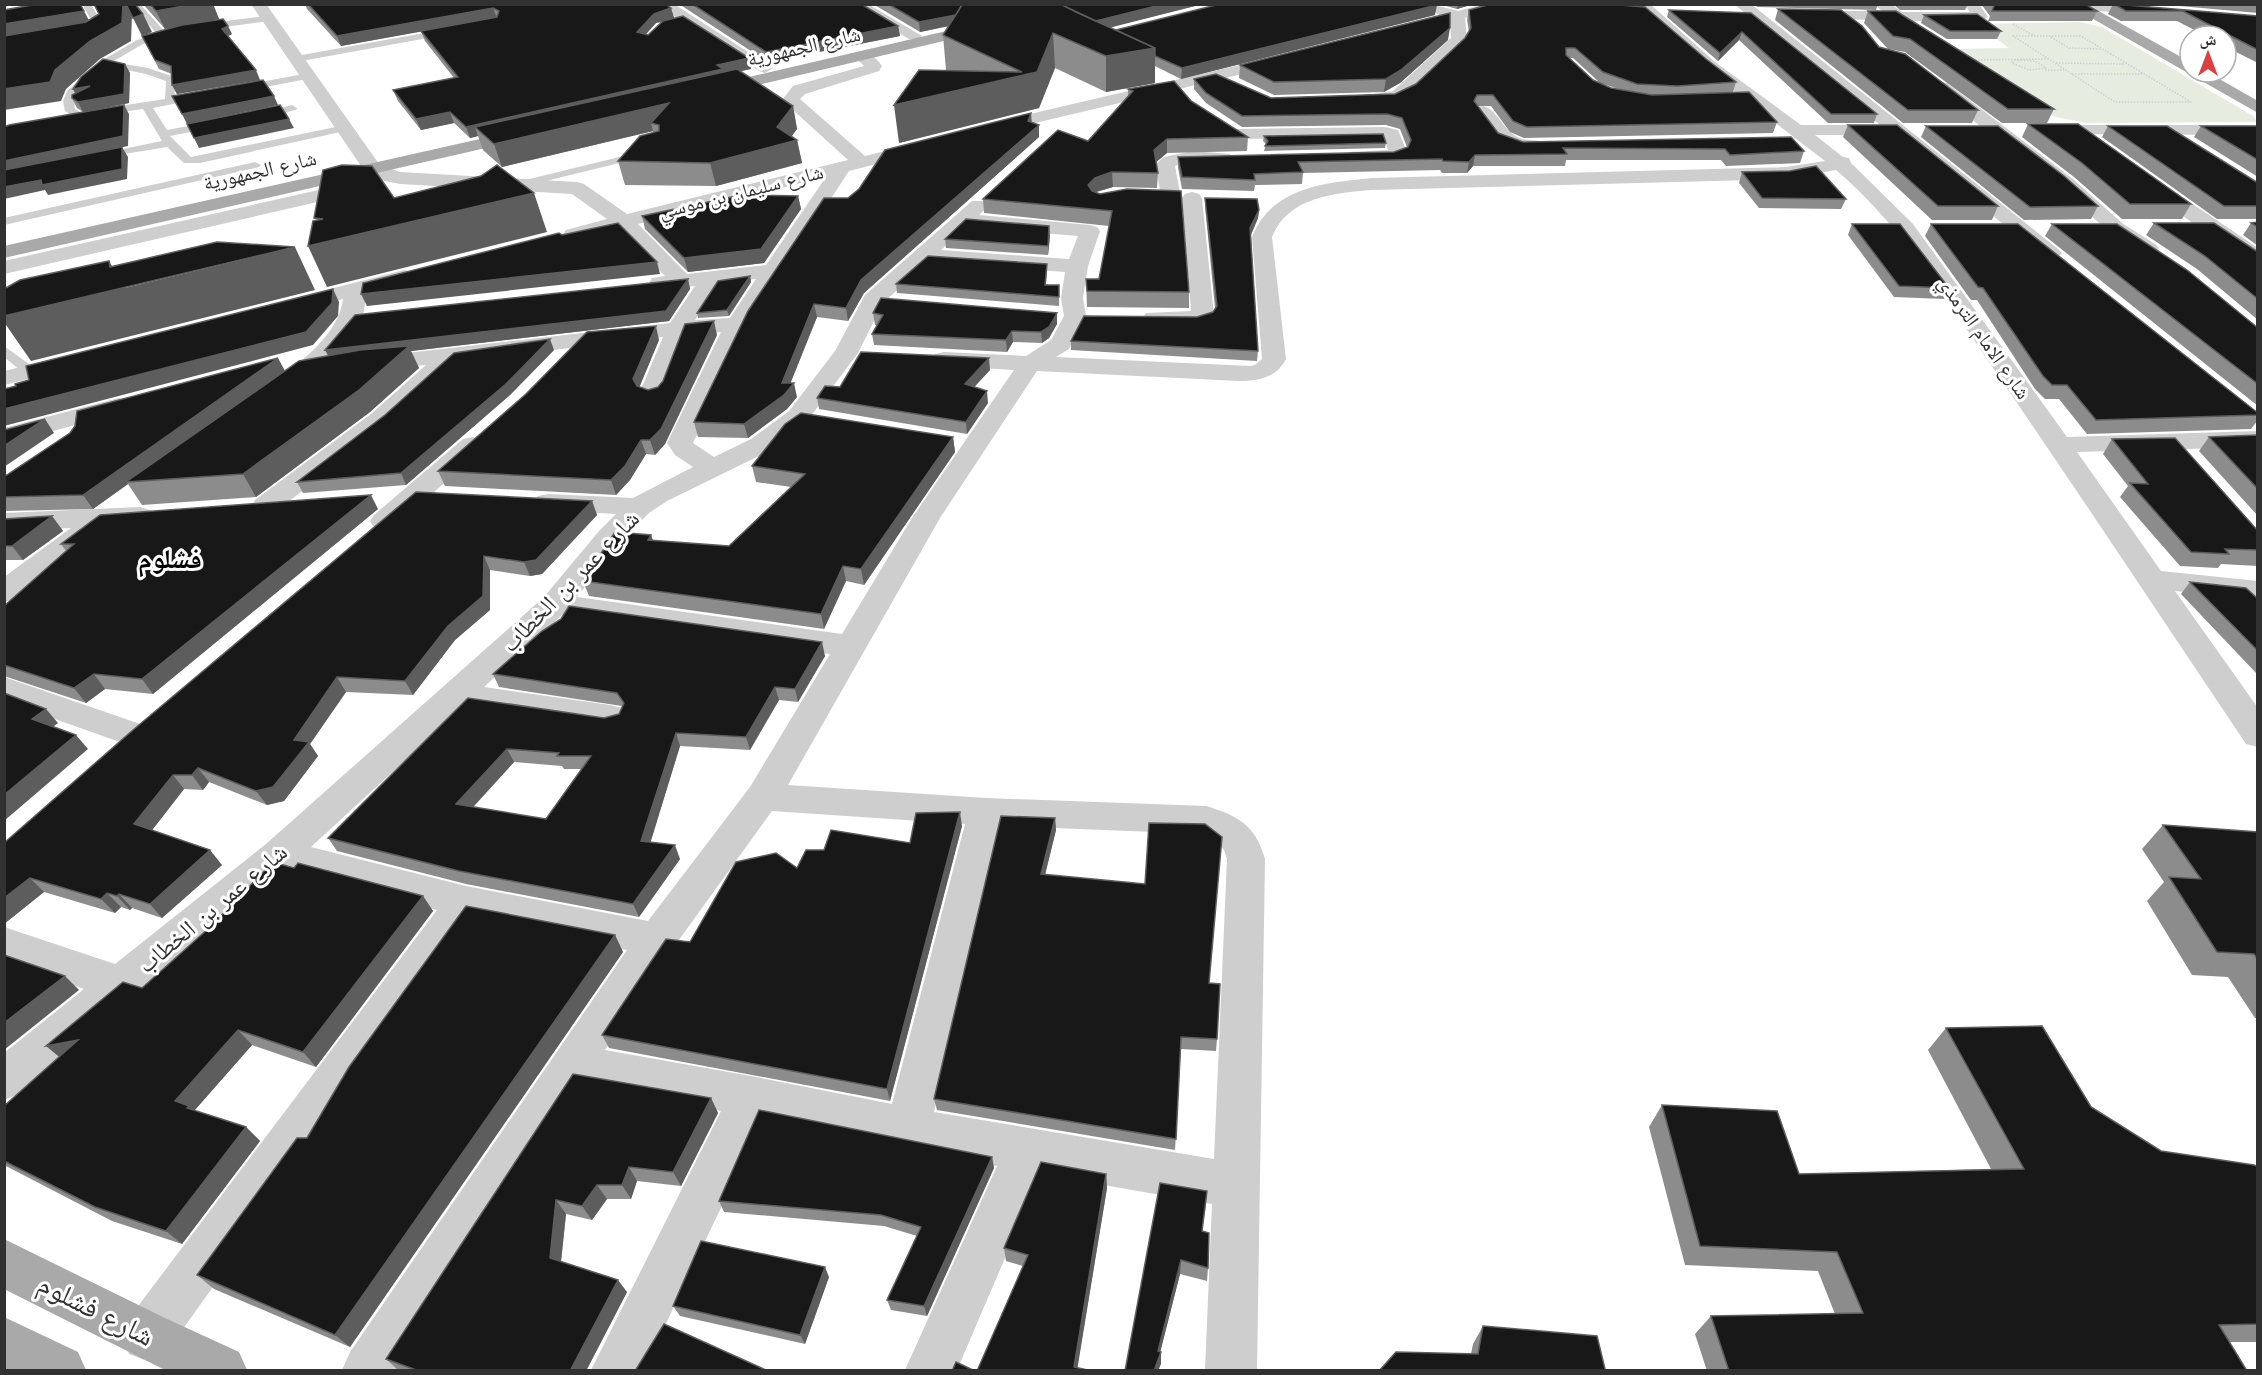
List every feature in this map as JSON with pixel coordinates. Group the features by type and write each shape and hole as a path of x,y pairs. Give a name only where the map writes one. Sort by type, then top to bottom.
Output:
{"main road":[{"path":"2071,5 2178,60"},
{"path":"2105,6 2178,58"},
{"name":"شارع الجمهورية","path":"1004,20 862,56 699,89 765,68 915,36 1004,20"},
{"path":"2238,80 2258,91"},
{"path":"2219,84 2258,108"},
{"name":"شارع الجمهورية","path":"4,252 538,125"},
{"name":"شارع الجمهورية","path":"4,238 32,224 370,164"},
{"name":"شارع فشلوم","path":"4,1263 221,1371"},
{"path":"4,1342 60,1371"}],"street":[{"path":"663,4 681,21 765,68"},
{"path":"856,4 915,36"},
{"path":"1422,4 1457,16"},
{"path":"1389,33 1504,4"},
{"path":"1881,4 1895,16 1935,41"},
{"path":"1740,10 1842,16 1981,17 1971,4"},
{"path":"2071,5 2175,13"},
{"name":"شارع الامام الترمذي","path":"1646,9 1741,97 1805,135 1842,162 1917,228 2059,445 2258,735"},
{"path":"1740,10 1898,130 2066,265"},
{"path":"262,12 378,173 400,178 577,188 623,221 682,281"},
{"path":"1348,100 1387,99 1400,95 1457,43 1459,38 1457,16"},
{"path":"1842,16 1864,33"},
{"path":"714,469 684,449 680,443 737,324 773,271 852,165 791,100 799,90 873,68 874,66 862,56"},
{"path":"965,135 1092,102 1179,86 1298,56"},
{"path":"1924,75 2066,183 2115,227 2167,260"},
{"path":"1158,76 1179,86 1192,101"},
{"path":"1218,76 1237,86"},
{"path":"1049,142 1092,102"},
{"path":"1483,111 1503,138 1512,143 1526,146 1561,145"},
{"path":"2046,111 2103,149"},
{"path":"1218,122 1263,151"},
{"path":"2163,129 2191,147"},
{"path":"1776,140 1805,135 1930,130"},
{"path":"1962,130 2258,130"},
{"path":"1237,134 1385,132 1392,134 1398,152 1392,155 1338,156"},
{"name":"شارع سليمان بن موسي","path":"556,238 942,141"},
{"path":"1133,317 1190,319 1203,315 1182,198 1167,162 1179,159 1237,158"},
{"path":"1786,173 1817,169 1842,162"},
{"path":"927,358 1239,374 1264,371 1274,359 1262,237 1264,228 1275,213 1295,201 1331,189 1372,184 1653,167 1786,173 1868,187"},
{"path":"2138,176 2258,258"},
{"path":"4,268 400,178"},
{"path":"1311,178 1331,189"},
{"name":"شارع عمر بن الخطاب","path":"4,1080 279,854 555,604 609,537 639,507 657,495 714,469 809,418 858,354 873,300 997,189"},
{"path":"1149,196 1215,199"},
{"path":"1261,200 1295,201"},
{"path":"368,1371 571,1064 657,939 763,797 926,518 964,443 1030,364 1061,344 1074,315 1072,298 1077,266 1090,231 962,220"},
{"path":"2080,227 2146,226"},
{"path":"2177,226 2246,226"},
{"path":"1986,227 2056,227"},
{"path":"924,255 1077,266"},
{"path":"634,286 773,271"},
{"path":"274,310 422,273"},
{"path":"652,394 678,328 711,278"},
{"path":"334,363 342,331 363,316 355,290"},
{"path":"873,300 908,303"},
{"path":"274,365 450,356 583,337 737,324"},
{"path":"552,370 583,337"},
{"path":"311,503 253,507 380,419 450,356"},
{"path":"4,378 89,357"},
{"path":"263,402 301,375 334,363"},
{"path":"4,436 139,401"},
{"path":"60,445 69,439 72,418"},
{"path":"360,542 486,433"},
{"path":"2059,445 2258,439"},
{"path":"2174,442 2196,468"},
{"path":"4,591 139,491"},
{"path":"369,499 415,495 450,497"},
{"path":"521,501 639,507"},
{"path":"4,522 100,519 171,513"},
{"path":"2150,579 2258,591"},
{"path":"555,604 851,646"},
{"path":"4,688 140,726 105,756"},
{"path":"455,694 610,717"},
{"path":"763,797 986,812 1206,820 1222,825 1243,845 1246,859 1231,1371"},
{"path":"908,1129 986,812"},
{"path":"279,854 466,902 657,939"},
{"path":"147,1336 466,902"},
{"path":"4,944 121,984"},
{"path":"571,1064 752,1096 908,1129 1238,1186"},
{"path":"617,1371 752,1096"},
{"path":"930,1371 1028,1150"}],"lane":[{"path":"135,4 162,34"},
{"path":"85,36 102,32 86,9"},
{"path":"194,28 262,12"},
{"path":"296,59 461,29"},
{"path":"79,116 70,111 68,101 71,93 104,63 121,50 162,34 183,30"},
{"path":"104,63 148,70 171,79 170,102"},
{"path":"228,91 309,76"},
{"path":"58,120 205,95"},
{"path":"147,106 166,139 188,160 193,161 345,128"},
{"path":"245,118 292,108"},
{"path":"87,160 222,122"},
{"path":"479,195 659,151"},
{"path":"4,222 32,224 255,165"},
{"path":"336,193 366,196"},
{"path":"4,350 31,372"}],"path":[{"path":"2013,24 2034,36"},
{"path":"2013,36 2050,36 2081,36 2191,102 2115,102 2013,36"},
{"path":"2050,36 2069,48 2101,48"},
{"path":"1972,60 2049,59"},
{"path":"2038,70 2045,69 2046,66 2019,60 2012,63 2021,68 2038,70 2065,70"},
{"path":"2055,63 2178,66"},
{"path":"2071,74 2144,75 2178,69"}],"shaded area":[{"path":"2080,22 2102,27 2178,72 2178,84 2199,84 2253,116 2257,122 2087,123 2055,117 1952,49 2009,48 1977,24"}],"building":[{"path":"38,4 80,4 84,11 4,24 4,10"},
{"path":"94,4 123,4 122,23 90,41 55,70 50,82 4,89 4,36 86,22 99,14"},
{"path":"126,4 135,4 143,14 133,18"},
{"path":"150,4 195,4 156,11"},
{"path":"308,4 665,4 671,8 654,14 637,32 648,35 663,21 683,16 749,58 717,65 723,69 466,127 450,112 416,119 393,90 458,77 421,31 497,17 499,11 493,8 337,36"},
{"path":"692,4 861,4 898,26 766,52"},
{"path":"888,4 965,4 956,15 919,22"},
{"path":"1061,4 1155,48 1106,56 1053,33 1037,72 894,105 919,70 1022,72 943,35 962,5"},
{"path":"1071,4 1164,4 1096,21 1064,6"},
{"path":"1220,4 1437,5 1182,68 1155,56 1155,48 1116,30"},
{"path":"1491,4 1607,4 1645,7 1736,82 1677,86 1637,84 1603,72 1575,48 1566,48 1566,55 1593,80 1611,88 1652,95 1749,92 1777,122 1527,127 1513,121 1493,95 1477,95 1474,101 1498,133 1523,142 1791,137 1804,151 1730,155 1725,149 1563,148 1567,154 1475,155 1469,162 1443,161 1442,159 1298,162 1303,172 1254,174 1255,180 1182,177 1178,157 1394,152 1408,147 1411,140 1402,118 1387,114 1242,116 1206,93 1194,79 1216,74 1271,98 1395,94 1416,84 1465,38 1471,28 1469,10"},
{"path":"1993,4 2085,4 2097,11 1992,11"},
{"path":"2114,4 2258,16 2258,50 2238,40 2238,24 2208,24 2183,11 2126,11"},
{"path":"1778,9 1841,10 1862,26 1879,47 1905,54 1978,110 1908,110"},
{"path":"1669,10 1751,13 1877,114 1831,114 1742,32 1720,53"},
{"path":"1868,11 1896,11 2054,109 2008,109 1910,39 1893,36"},
{"path":"1450,13 1450,28 1401,70 1386,79 1274,82 1240,65"},
{"path":"1977,14 2001,31 1950,31 1924,15"},
{"path":"223,19 228,26 222,29 256,70 172,85 171,66 155,60 142,36 182,25"},
{"path":"103,59 125,64 124,94 78,102 72,98 72,95 90,86 73,89 81,77"},
{"path":"737,69 793,106 777,127 797,140 710,163 618,161 640,136 659,131 659,125 651,123 669,103 494,144 475,127"},
{"path":"263,80 274,96 182,114 172,96"},
{"path":"1174,81 1191,101 1248,137 1167,139 1154,150 1158,173 1112,172 1095,178 1088,185 1092,191 1100,194 1127,189 1181,191 1189,292 1087,291 1086,279 1099,279 1112,211 983,199 1058,130 1088,141 1133,91 1128,89"},
{"path":"124,105 123,136 4,161 4,127"},
{"path":"280,105 289,119 194,138 187,124"},
{"path":"1031,113 1028,121 1039,125 861,280 846,308 814,304 782,383 794,383 784,395 744,424 694,422 748,311 824,198 848,198 859,189 885,150"},
{"path":"2028,124 2078,124 2191,204 2130,204 2082,163"},
{"path":"1848,125 1897,125 1998,206 1938,206"},
{"path":"1926,126 1998,126 2064,176 2098,206 2030,207"},
{"path":"2108,126 2167,126 2258,183 2258,206 2224,206"},
{"path":"2201,126 2258,126 2258,160"},
{"path":"1383,134 1386,143 1265,146 1268,141 1264,136"},
{"path":"122,147 122,169 42,185 41,180 4,187 4,170"},
{"path":"342,165 372,166 394,198 481,176 497,165 534,193 308,246 313,221 323,219 314,218 323,170"},
{"path":"1816,166 1846,199 1762,198 1742,172 1790,171"},
{"path":"741,195 798,196 761,249 684,258 642,216"},
{"path":"1205,198 1257,199 1259,210 1250,228 1258,351 1071,341 1084,316 1197,317 1213,312 1217,306"},
{"path":"966,219 1049,226 1048,246 945,239"},
{"path":"618,223 657,262 361,294 363,283 559,233 562,235"},
{"path":"2154,223 2214,223 2258,252 2258,299 2205,256"},
{"path":"1852,224 1900,224 1949,288 1899,286"},
{"path":"1931,224 2018,224 2258,415 2096,420 2067,385 2052,385 2043,376 1983,288 1978,287"},
{"path":"2052,224 2117,224 2187,270 2258,328 2258,384"},
{"path":"217,242 295,247 4,316 4,289 20,280 109,261 110,267"},
{"path":"928,256 1047,264 1045,285 1059,285 1059,297 896,284"},
{"path":"750,276 727,310 697,313 718,281"},
{"path":"688,279 666,311 325,350 355,315"},
{"path":"333,289 332,303 306,332 4,409 4,389 29,380 26,366"},
{"path":"881,298 1057,313 1049,327 1041,332 1012,331 1006,340 872,334 883,315 873,313"},
{"path":"714,321 661,429 650,440 641,440 625,466 611,480 438,471 526,394 587,332 656,326 633,379 637,386 648,390 658,387 663,381 685,324"},
{"path":"550,339 506,384 401,473 297,482 385,415 454,353"},
{"path":"409,346 359,390 243,474 126,482 299,361 360,350"},
{"path":"861,352 989,358 965,384 987,391 966,422 817,398 825,386 840,387"},
{"path":"278,358 83,495 4,497 4,477 70,433 75,426 77,411"},
{"path":"801,413 953,437 861,569 843,566 821,614 583,581 615,532 651,535 648,540 729,546 805,474 752,466 785,424"},
{"path":"45,419 4,446 4,430"},
{"path":"2258,435 2258,489 2209,437"},
{"path":"2175,438 2258,531 2258,550 2225,549 2229,554 2191,552 2130,483 2148,484 2112,439"},
{"path":"416,492 592,501 536,560 524,562 484,556 483,596 448,626 405,681 337,677 294,740 309,742 273,787 256,791 198,768 192,775 173,775 134,824 210,850 150,904 119,894 117,896 107,893 101,899 30,878 4,898 4,843 133,730"},
{"path":"371,495 142,679 94,674 74,688 4,665 4,606 74,544 61,544 100,515"},
{"path":"52,516 12,546 4,546 4,519"},
{"path":"2190,582 2246,588 2258,599 2258,651"},
{"path":"569,606 822,642 795,689 775,687 746,737 676,733 641,841 675,845 633,904 459,871 328,838 468,698 604,718 619,714 624,703 617,693 493,674 542,631 561,619","holes":["507,749 559,753 557,756 591,756 546,819 456,804"]},
{"path":"4,693 46,709 32,719 76,735 4,795"},
{"path":"960,812 887,1089 602,1035 666,939 690,942 736,862 776,853 797,868 806,850 824,850 831,830 910,843 916,813"},
{"path":"1001,816 1055,818 1041,874 1145,884 1149,823 1205,824 1222,837 1209,983 1220,984 1217,1039 1181,1037 1176,1139 934,1099"},
{"path":"2163,825 2258,832 2258,960 2254,954 2217,952 2169,877 2201,879"},
{"path":"273,862 294,868 298,863 423,896 303,1052 238,1030 175,1101 189,1106 187,1108 246,1127 166,1231 95,1207 4,1161 4,1106 78,1040 46,1046 123,982 142,988 209,928"},
{"path":"466,906 615,935 335,1335 197,1275 297,1138 307,1138 349,1067"},
{"path":"4,955 65,976 4,1023"},
{"path":"2042,1026 2091,1107 2161,1151 2258,1167 2258,1324 2219,1325 2247,1371 1729,1371 1711,1316 1863,1313 1837,1252 1700,1246 1662,1105 1777,1111 1799,1174 2024,1169 1946,1028"},
{"path":"573,1074 711,1098 673,1172 629,1167 622,1185 597,1185 582,1206 556,1200 550,1258 618,1280 570,1371 419,1371 386,1359"},
{"path":"759,1110 992,1157 924,1306 887,1300 921,1227 881,1215 719,1201"},
{"path":"1041,1162 1106,1174 1074,1367 1092,1371 977,1371 1028,1255 1004,1248"},
{"path":"1160,1183 1207,1191 1202,1231 1209,1233 1208,1268 1181,1260 1158,1351 1161,1352 1154,1371 1125,1371"},
{"path":"701,1241 825,1267 800,1335 673,1306"},
{"path":"664,1324 768,1371 635,1371"},
{"path":"1483,1326 1597,1336 1605,1369 1604,1371 1379,1371 1396,1352 1478,1354"},
{"path":"956,1362 975,1371 952,1371"}],"district":[{"name":"فشلوم","path":"170,558"}]}
